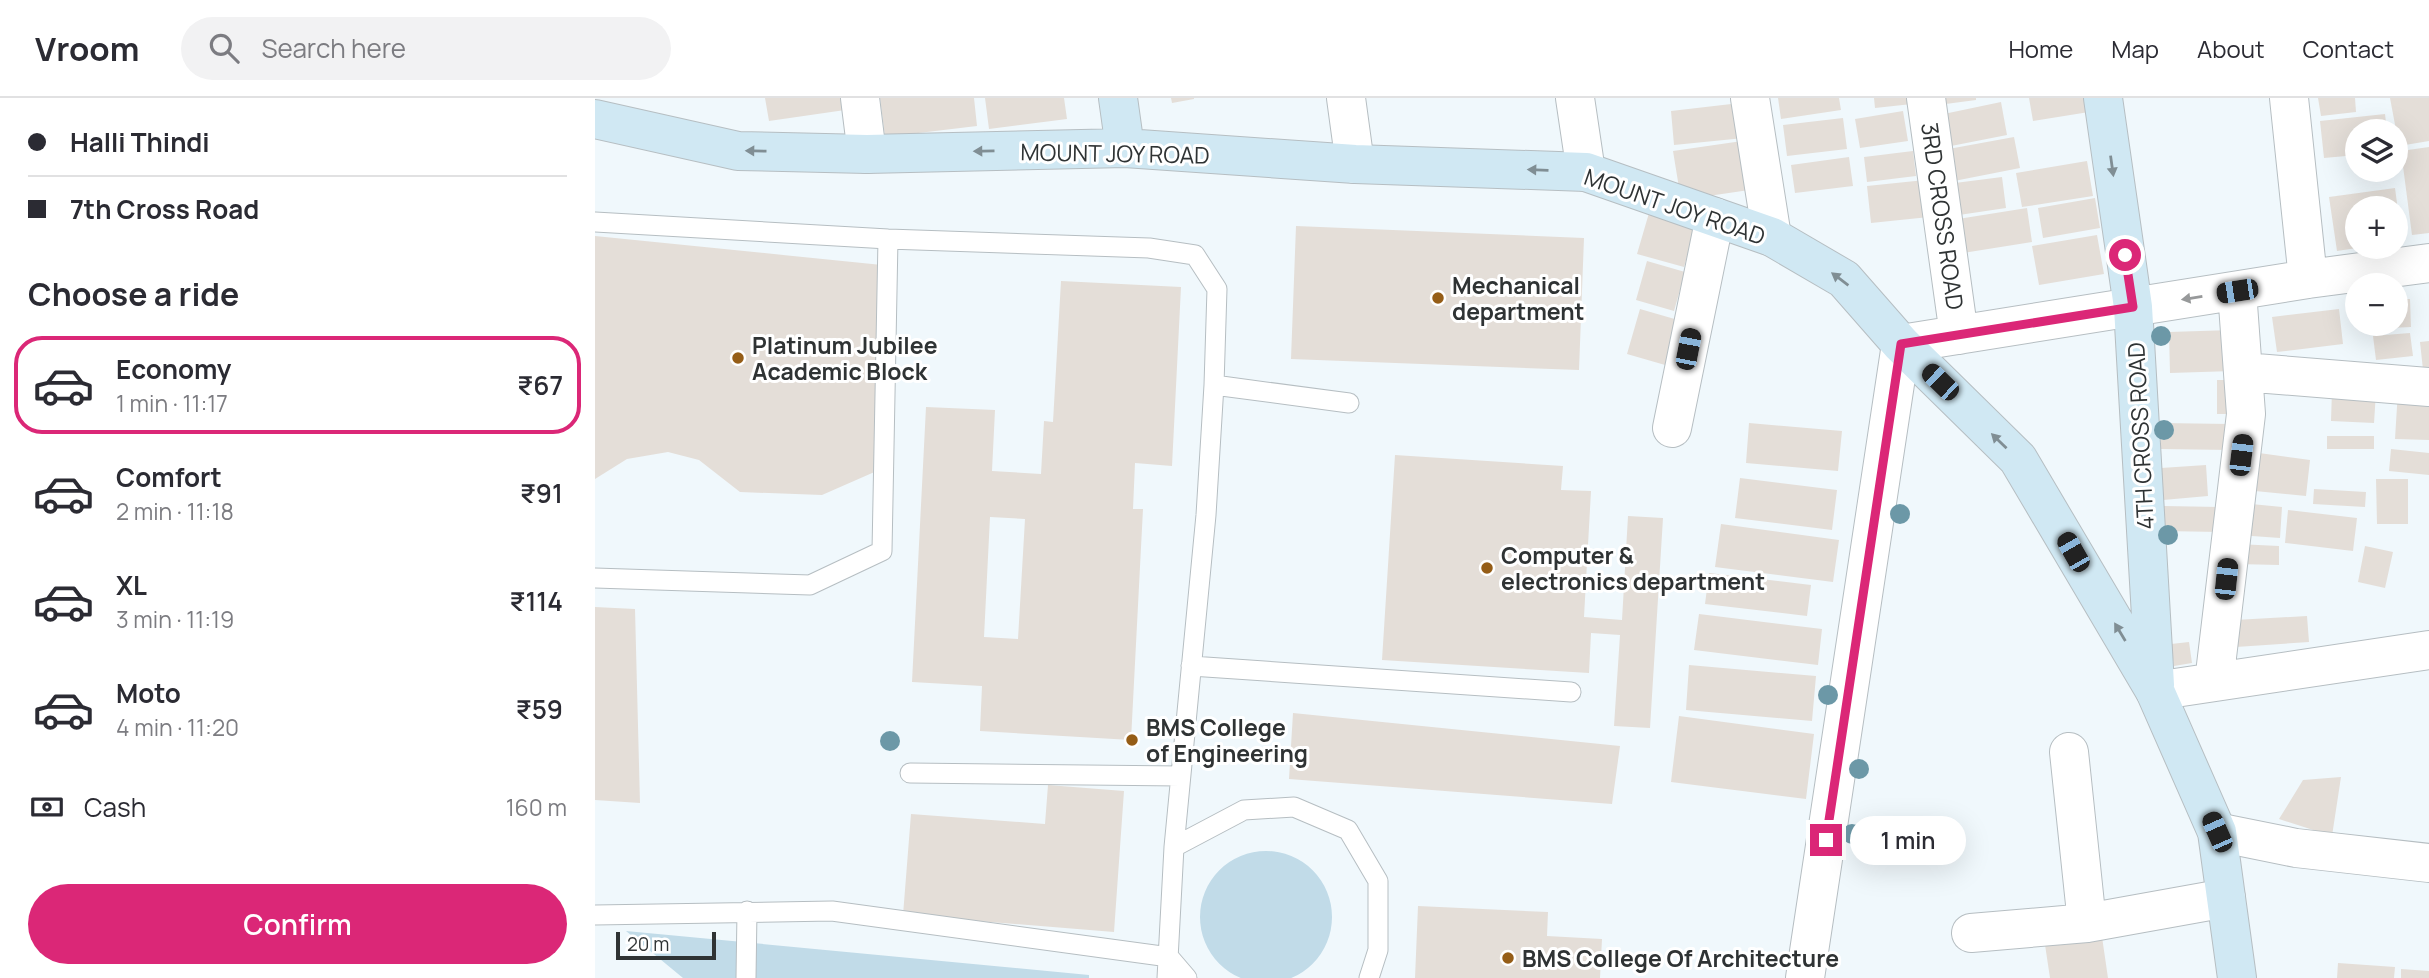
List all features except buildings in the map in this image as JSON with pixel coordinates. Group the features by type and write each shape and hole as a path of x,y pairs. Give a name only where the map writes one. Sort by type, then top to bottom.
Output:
{"main road":[{"path":"1118,98 1125,148"},
{"name":"4TH CROSS ROAD","path":"2103,98 2133,307 2155,691"},
{"name":"MOUNT JOY ROAD","path":"595,119 738,151 867,154 1125,148 1355,164 1586,172 1772,237 1844,279 1901,344 2018,459 2155,691 2217,832 2237,978"}],"street":[{"path":"860,98 867,154"},
{"path":"1346,98 1355,164"},
{"path":"1575,98 1586,172"},
{"path":"1750,98 1772,237"},
{"name":"3RD CROSS ROAD","path":"1926,98 1959,335"},
{"path":"2289,98 2308,279"},
{"path":"1672,428 1715,217"},
{"path":"1805,978 1901,344 2308,279 2429,263"},
{"path":"2214,682 2246,414 2237,291"},
{"path":"2243,372 2429,387"},
{"path":"2155,691 2429,650"},
{"path":"2069,752 2087,923"},
{"path":"2217,832 2296,848 2429,863"},
{"path":"1971,933 2087,923 2227,898"}],"lane":[{"path":"595,222 888,239 1149,248 1195,255 1217,289 1214,385 1206,515 1174,847 1167,978"},
{"path":"595,578 810,584 882,551 888,239"},
{"path":"1214,385 1349,403"},
{"path":"1191,666 1571,692"},
{"path":"910,773 1180,776"},
{"path":"1174,847 1244,810 1294,807 1348,830 1378,881 1378,950 1369,978"},
{"path":"746,978 747,911"},
{"path":"595,915 832,911 1169,957 1187,978"}],"shaded area":[{"path":"1253,852 1279,852 1303,862 1321,880 1331,904 1331,930 1321,954 1303,972 1288,979 1244,979 1229,972 1211,954 1201,930 1201,904 1211,880 1229,862"},
{"path":"626,931 1089,975 1089,978 683,978"}],"place":[{"name":"Mechanical department","path":"1438,298"},
{"name":"Platinum Jubilee Academic Block","path":"738,358"},
{"name":"Computer & electronics department","path":"1487,568"},
{"name":"BMS College of Engineering","path":"1132,740"},
{"name":"BMS College Of Architecture","path":"1508,958"}],"route":[{"path":"1826,840 1901,344 2133,307 2125,255"}]}
